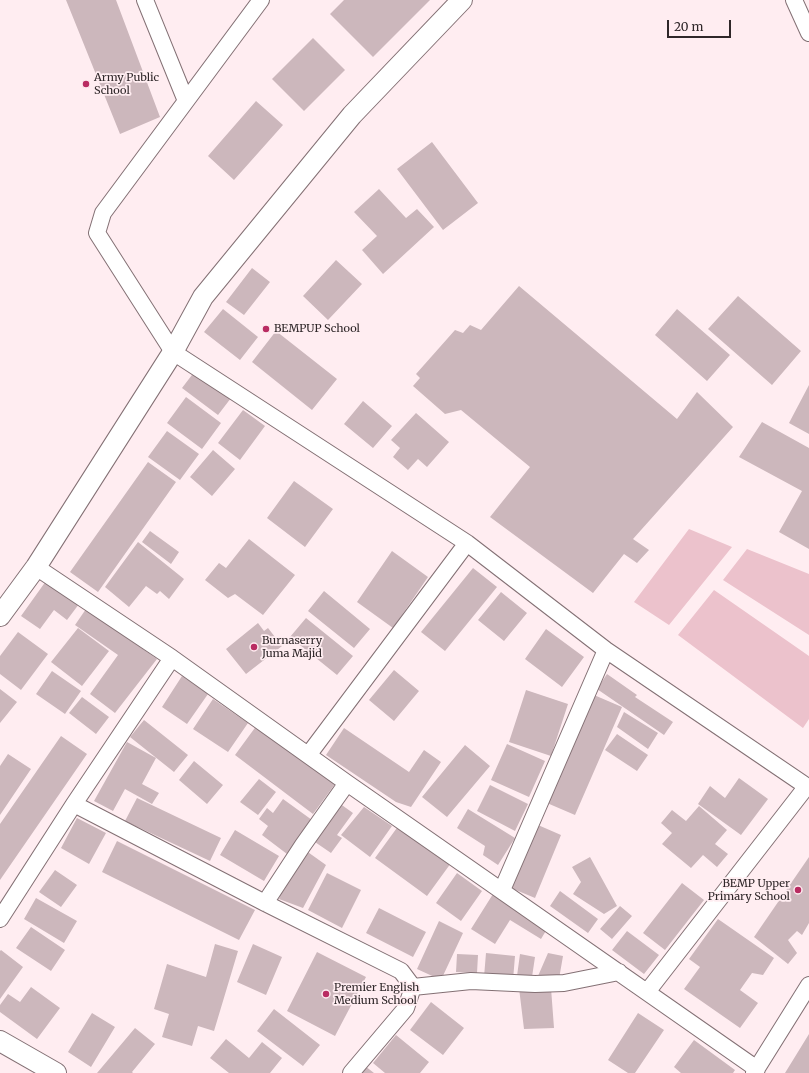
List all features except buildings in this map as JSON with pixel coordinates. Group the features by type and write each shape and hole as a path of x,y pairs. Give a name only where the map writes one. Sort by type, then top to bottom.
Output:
{"street":[{"path":"145,0 186,101"},
{"path":"261,0 103,213 97,234 173,352 467,543 606,650 808,787 647,992"},
{"path":"0,616 36,567 173,352 203,298 352,115 462,0"},
{"path":"794,0 809,33"},
{"path":"309,754 467,543"},
{"path":"36,567 172,658 309,754 347,783 619,972 755,1071 809,985"},
{"path":"502,890 606,650"},
{"path":"0,919 74,804 172,658"},
{"path":"265,903 303,844 347,783"},
{"path":"74,804 265,903 401,971 413,987"},
{"path":"413,987 472,981 564,984 619,972"},
{"path":"351,1073 406,1008 413,987"},
{"path":"0,1041 56,1073"}],"shaded area":[{"path":"689,529 732,547 669,625 634,602"},
{"path":"747,549 809,574 809,635 723,580"},
{"path":"714,590 809,656 809,719 803,728 678,635"}],"place":[{"name":"Army Public School","path":"86,84"},
{"name":"BEMPUP School","path":"266,329"},
{"name":"Burnaserry Juma Majid","path":"254,647"},
{"name":"BEMP Upper Primary School","path":"798,890"},
{"name":"Premier English Medium School","path":"326,994"}]}
